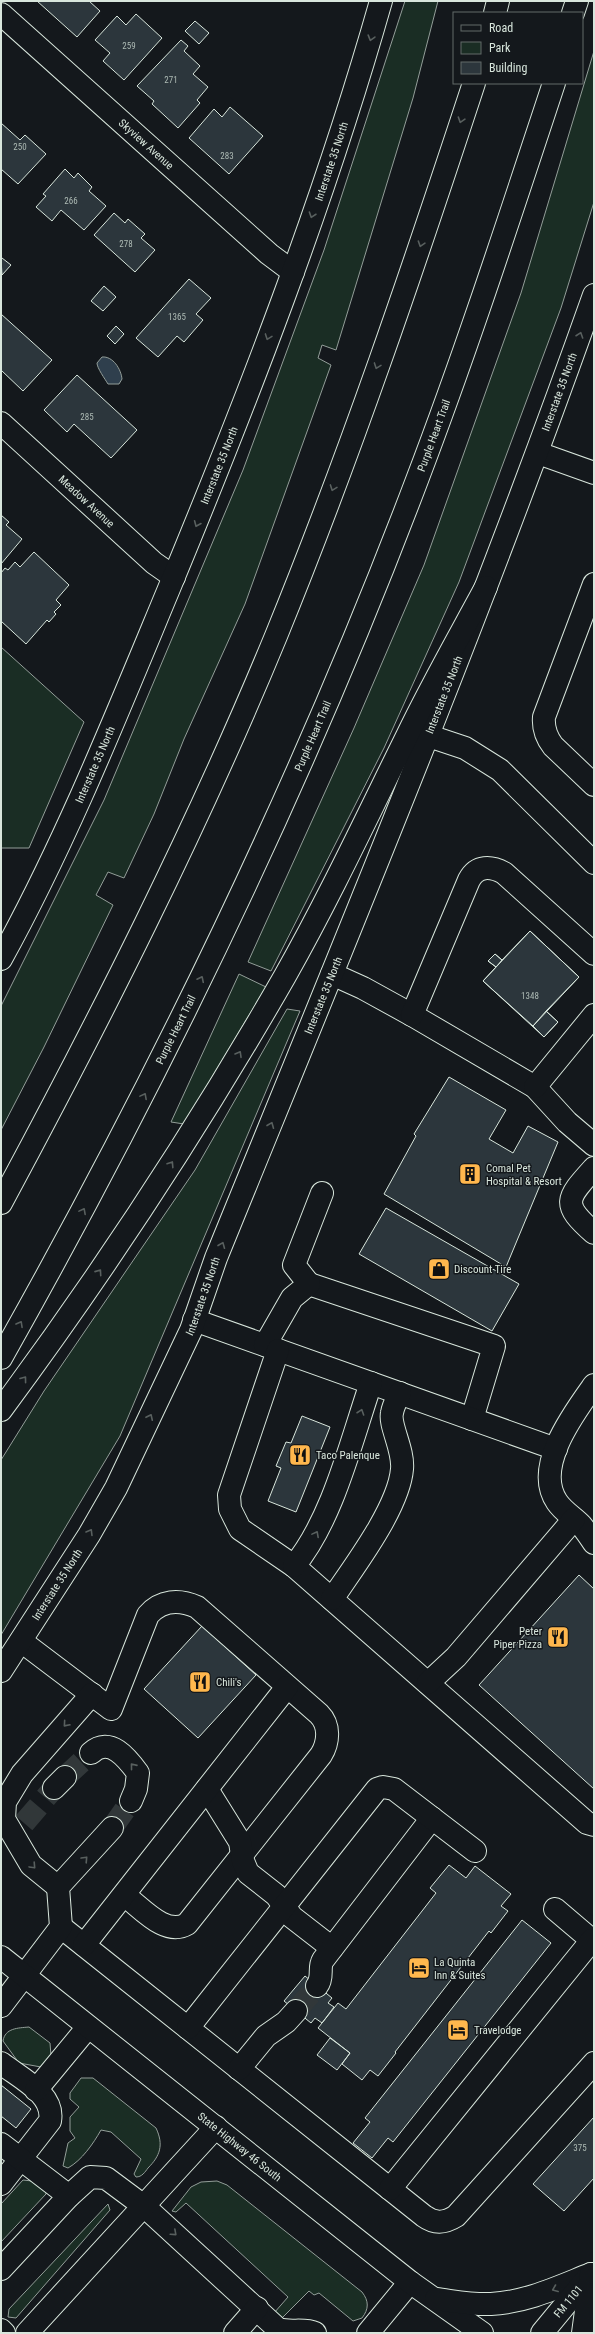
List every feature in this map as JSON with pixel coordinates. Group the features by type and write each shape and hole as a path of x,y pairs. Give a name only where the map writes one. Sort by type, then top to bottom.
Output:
{"main road":[{"name":"Interstate 35 North","path":"1,960 50,865 106,742 174,577 206,505 293,272 357,85 381,1"},
{"path":"489,12 490,1"},
{"path":"495,12 498,1"},
{"path":"573,12 576,1"},
{"name":"Skyview Avenue","path":"1,14 263,249 293,272"},
{"path":"1,1203 104,1010 212,782 275,637 328,502 416,261 474,84"},
{"name":"Purple Heart Trail","path":"1,1358 68,1239 154,1076 250,876 329,698 417,481 485,291 554,84"},
{"name":"Interstate 35 North","path":"1,1671 116,1488 194,1320 216,1258 429,736 538,453 594,295"},
{"name":"Meadow Avenue","path":"1,423 154,563 174,577"},
{"path":"538,453 594,473"},
{"path":"594,584 544,717 544,725 548,740 553,746 594,785"},
{"path":"1,1410 35,1364 140,1212 208,1108 285,975 343,869 408,734 486,587"},
{"path":"429,736 465,748 500,770 594,863"},
{"path":"412,1015 470,880 479,869 490,868 504,873 590,943"},
{"path":"332,974 363,988 412,1015 535,1087 567,1122 594,1145"},
{"path":"535,1087 594,1015"},
{"path":"594,1168 571,1196 571,1204 577,1218 594,1233"},
{"path":"322,1193 294,1265 309,1284 494,1346 472,1419"},
{"path":"309,1284 292,1298 271,1347 229,1495 230,1509 240,1529 294,1566 587,1823 594,1825"},
{"path":"194,1320 556,1449"},
{"path":"294,1566 307,1550 325,1516 371,1383"},
{"path":"594,1385 588,1408 556,1449 548,1473 550,1487 556,1501 574,1519 594,1543"},
{"path":"332,1599 355,1567 398,1490 403,1463 399,1442 392,1419 392,1413 400,1393"},
{"path":"428,1683 456,1657 574,1519"},
{"path":"21,1641 111,1708 148,1615 158,1606 173,1602 189,1604 197,1607 324,1719 327,1733 325,1748 187,1924 182,1927 165,1926 124,1895"},
{"path":"84,1945 287,1687"},
{"path":"1,2006 25,1977 61,1927 58,1887 31,1865 19,1830 4,1819 5,1802 22,1774 92,1694"},
{"path":"91,1753 95,1749 110,1747 123,1753 138,1772 136,1789 131,1801"},
{"path":"188,2028 376,1789 383,1787 394,1789 475,1851"},
{"path":"207,1789 240,1842 248,1873 276,1895 292,1917 332,1948"},
{"path":"317,1986 321,1979 321,1963 432,1818"},
{"path":"58,1887 112,1828"},
{"path":"390,2189 593,1941 556,1909"},
{"path":"61,1927 390,2189 430,2220 437,2222 450,2220 594,2063"},
{"name":"State Highway 46 South","path":"1,1957 410,2282 482,2333"},
{"path":"239,2069 266,2036 286,2022 296,2010"},
{"path":"36,2090 88,2027"},
{"path":"1,2063 46,2098 50,2105 50,2121 1,2184"},
{"path":"27,2333 145,2207 216,2127"},
{"path":"1,2144 69,2196"},
{"path":"1,2269 69,2196 90,2177 99,2177 112,2182 145,2207 257,2308 278,2329 283,2332 315,2333"},
{"path":"434,2299 490,2304 515,2301 535,2297 592,2272"},
{"path":"583,2333 592,2272"},
{"name":"FM 1101","path":"542,2333 592,2272"},
{"path":"368,2333 410,2282"},
{"path":"235,2333 257,2308"},
{"path":"1,2330 4,2333"}],"green space":[{"path":"405,1 438,1 413,98 336,350 322,345 318,358 331,365 245,604 184,739 154,814 124,878 108,872 96,895 113,905 44,1047 1,1130 1,1006 104,800 243,470 324,250"},
{"path":"594,51 594,202 561,308 459,582 384,748 271,971 248,962 354,728 424,565 521,293"},
{"path":"1,647 84,722 29,848 1,848"},
{"path":"239,974 266,987 184,1124 171,1122"},
{"path":"287,1009 300,1011 120,1436 1,1635 1,1460 44,1391 195,1170"},
{"path":"29,2027 50,2043 51,2056 41,2067 19,2063 3,2041 6,2033 9,2031 16,2028"},
{"path":"81,2078 93,2078 156,2128 160,2140 160,2150 158,2155 142,2175 136,2177 134,2174 141,2159 111,2132 101,2130 91,2146 78,2161 68,2168 63,2166 68,2143 75,2138 70,2131 70,2117 79,2107 70,2099 70,2093"},
{"path":"23,2180 32,2181 46,2191 46,2194 1,2242 1,2204"},
{"path":"217,2181 227,2185 362,2292 367,2302 367,2308 362,2318 353,2321 319,2293 314,2295 309,2291 282,2318 274,2313 288,2297 186,2203 176,2212 172,2211 191,2187 201,2182"},
{"path":"108,2204 110,2210 16,2318 8,2317 9,2309"}],"water":[{"path":"102,357 110,359 118,367 122,379 119,384 108,384 98,368 97,363"}],"building":[{"path":"37,1 89,1 100,11 77,37"},
{"path":"136,14 162,38 124,80 103,61 110,53 95,40 117,16 126,25"},
{"path":"195,21 209,33 199,44 185,31"},
{"path":"181,40 188,46 184,51 200,66 193,74 208,87 197,100 200,103 178,128 152,104 154,101 137,86"},
{"path":"230,107 263,136 229,174 189,138 214,109 222,117"},
{"path":"1,123 20,140 25,135 46,154 18,184 1,169"},
{"path":"65,169 74,178 78,173 92,187 89,191 106,206 84,230 61,210 52,221 36,207 46,196 43,194"},
{"path":"114,213 125,223 128,219 145,234 141,238 155,250 135,272 94,235"},
{"path":"2,258 11,265 2,275 1,259"},
{"path":"189,279 211,298 196,314 203,320 184,342 177,336 158,357 136,338"},
{"path":"104,286 116,297 103,311 91,301"},
{"path":"1,314 52,360 23,391 1,370"},
{"path":"116,326 124,334 115,344 107,336"},
{"path":"77,375 137,430 111,458 74,424 67,432 44,410"},
{"path":"1,515 9,522 6,525 22,539 1,564"},
{"path":"34,552 69,585 56,600 61,605 54,612 56,614 49,622 47,620 26,644 1,621 1,573 5,568 8,570 15,562 20,567"},
{"path":"530,931 579,977 546,1011 558,1022 544,1037 483,981 496,967 488,961 495,954 502,960"},
{"path":"530,931 579,977 533,1026 483,981"},
{"path":"495,954 502,960 496,967 488,961"},
{"path":"546,1011 558,1022 544,1037 533,1026"},
{"name":"Comal Pet Hospital & Resort","path":"449,1077 506,1110 489,1139 513,1153 528,1126 558,1142 506,1267 384,1194 416,1136 414,1134"},
{"name":"Discount Tire","path":"386,1208 519,1284 492,1331 359,1254"},
{"name":"Taco Palenque","path":"302,1416 330,1427 296,1512 268,1501 281,1468 276,1466 286,1442 291,1443"},
{"name":"Peter Piper Pizza","path":"579,1575 594,1589 594,1789 479,1685"},
{"name":"Chili's","path":"202,1626 256,1675 198,1738 144,1689"},
{"name":"La Quinta Inn & Suites","path":"449,1865 466,1878 475,1866 511,1894 501,1906 508,1911 491,1933 489,1931 378,2076 370,2070 362,2080 342,2064 350,2053 318,2028 338,2003 346,2009 436,1893 430,1888"},
{"name":"Travelodge","path":"522,1920 551,1943 393,2142 388,2138 372,2158 353,2143 370,2122 365,2118"},
{"path":"305,1976 332,1998 328,2003 334,2007 322,2023 315,2018 311,2023 284,2001"},
{"path":"330,2038 350,2053 337,2070 317,2055"},
{"path":"1,2085 31,2109 16,2128 1,2116"},
{"path":"594,2117 594,2178 564,2211 533,2184"}],"tunnel":[{"path":"65,1777 91,1753"},
{"path":"24,1823 54,1788"},
{"path":"112,1828 131,1801"},
{"path":"296,2011 317,1986"}],"place":[{"name":"Comal Pet Hospital & Resort","path":"470,1174"},
{"name":"Discount Tire","path":"439,1269"},
{"name":"Taco Palenque","path":"300,1455"},
{"name":"Peter Piper Pizza","path":"558,1637"},
{"name":"Chili's","path":"200,1682"},
{"name":"La Quinta Inn & Suites","path":"419,1968"},
{"name":"Travelodge","path":"458,2030"}]}
